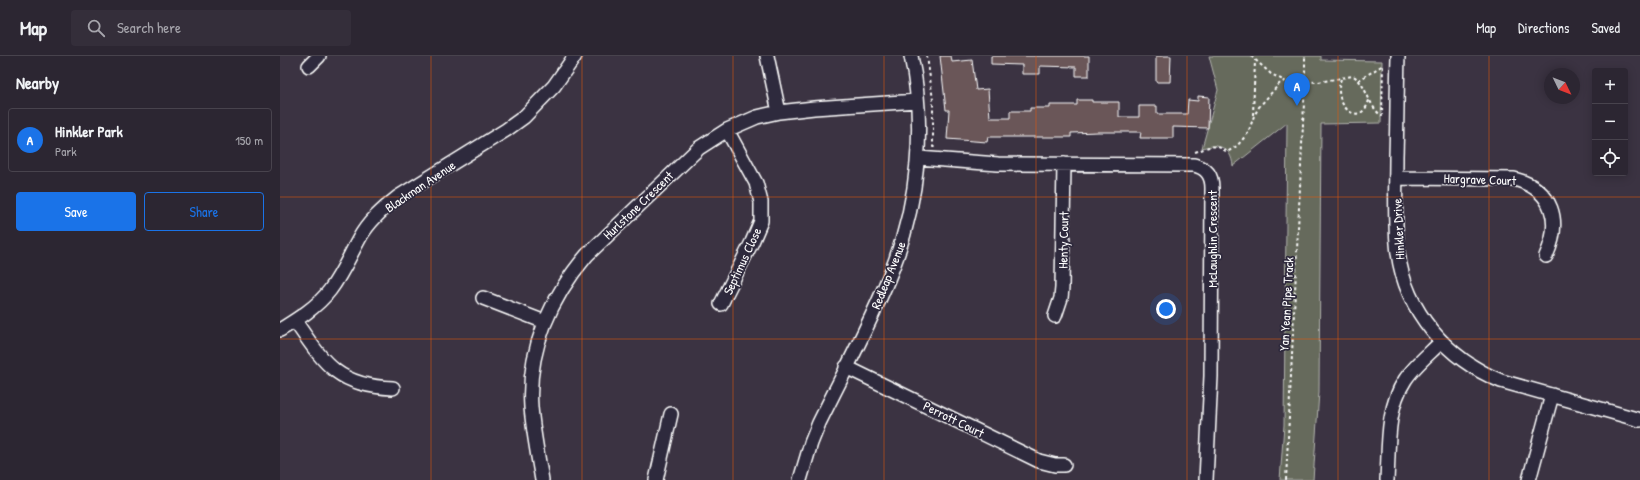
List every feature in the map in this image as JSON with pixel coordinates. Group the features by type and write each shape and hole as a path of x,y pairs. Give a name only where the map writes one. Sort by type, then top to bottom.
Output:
{"street":[{"path":"309,66 319,56"},
{"name":"Blackman Avenue","path":"280,330 295,321 321,300 329,291 344,269 359,239 376,217 398,197 506,130 524,117 554,86 575,56"},
{"path":"767,56 779,112"},
{"name":"Redleap Avenue","path":"800,480 811,442 894,266 909,215 918,158 918,101 911,56"},
{"name":"Hinkler Drive","path":"1398,56 1396,234 1401,269 1406,286 1420,315 1442,342 1459,357 1489,376 1640,420"},
{"name":"Hurlstone Crescent","path":"542,480 533,424 531,392 535,358 545,322 555,300 564,284 587,255 693,153 714,137 728,130 758,117 779,112 814,108 918,101"},
{"name":"Septimus Close","path":"721,304 758,231 761,213 760,198 756,183 728,130"},
{"name":"McLaughlin Crescent","path":"918,158 987,164 1194,165 1203,168 1210,176 1212,188 1211,376 1206,480"},
{"name":"Henty Court","path":"1055,316 1061,298 1062,288 1064,164"},
{"name":"Hargrave Court","path":"1396,178 1514,178 1530,184 1544,196 1552,213 1554,222 1552,239 1546,256"},
{"path":"483,298 545,322"},
{"path":"295,321 323,360 338,374 349,380 367,386 393,388"},
{"path":"1387,480 1391,414 1394,402 1405,380 1442,342"},
{"name":"Perrott Court","path":"846,367 1039,461 1064,465"},
{"path":"1530,480 1552,395"},
{"path":"656,480 670,414"}],"path":[{"path":"927,56 933,100 933,147 940,147"},
{"path":"1251,56 1271,74 1285,82"},
{"name":"Yan Yean Pipe Track","path":"1286,480 1303,130 1304,56"},
{"path":"1254,116 1253,91 1256,60"},
{"path":"1189,153 1194,153 1203,148 1214,146 1227,152 1232,150 1248,133 1259,107 1275,87 1285,82 1340,79 1350,76 1356,78 1359,80 1373,108 1382,116 1383,65 1359,80"},
{"path":"1340,79 1340,101 1346,110 1352,113 1359,113 1366,108 1369,99"}],"green space":[{"path":"1209,56 1321,56 1321,60 1382,61 1381,123 1321,124 1319,392 1313,480 1280,480 1284,425 1287,123 1233,166 1230,154 1223,148 1214,146 1202,148 1218,90"}],"building":[{"path":"940,56 951,56 952,62 972,60 976,90 988,89 990,118 1010,118 1010,111 1030,111 1030,108 1050,108 1050,105 1077,105 1077,100 1092,100 1092,102 1119,102 1119,117 1139,117 1139,106 1157,106 1157,114 1187,114 1188,100 1198,101 1198,96 1209,97 1208,128 1173,127 1173,138 1140,138 1141,132 1098,132 1071,133 1071,137 988,137 987,142 947,139 949,110 946,110"},
{"path":"991,56 1089,56 1089,76 1076,76 1076,67 1040,66 1040,74 1022,74 1022,65 991,64"},
{"path":"1156,56 1171,56 1170,82 1156,82"}],"place":[{"name":"Hinkler Park","path":"1297,106"}]}
